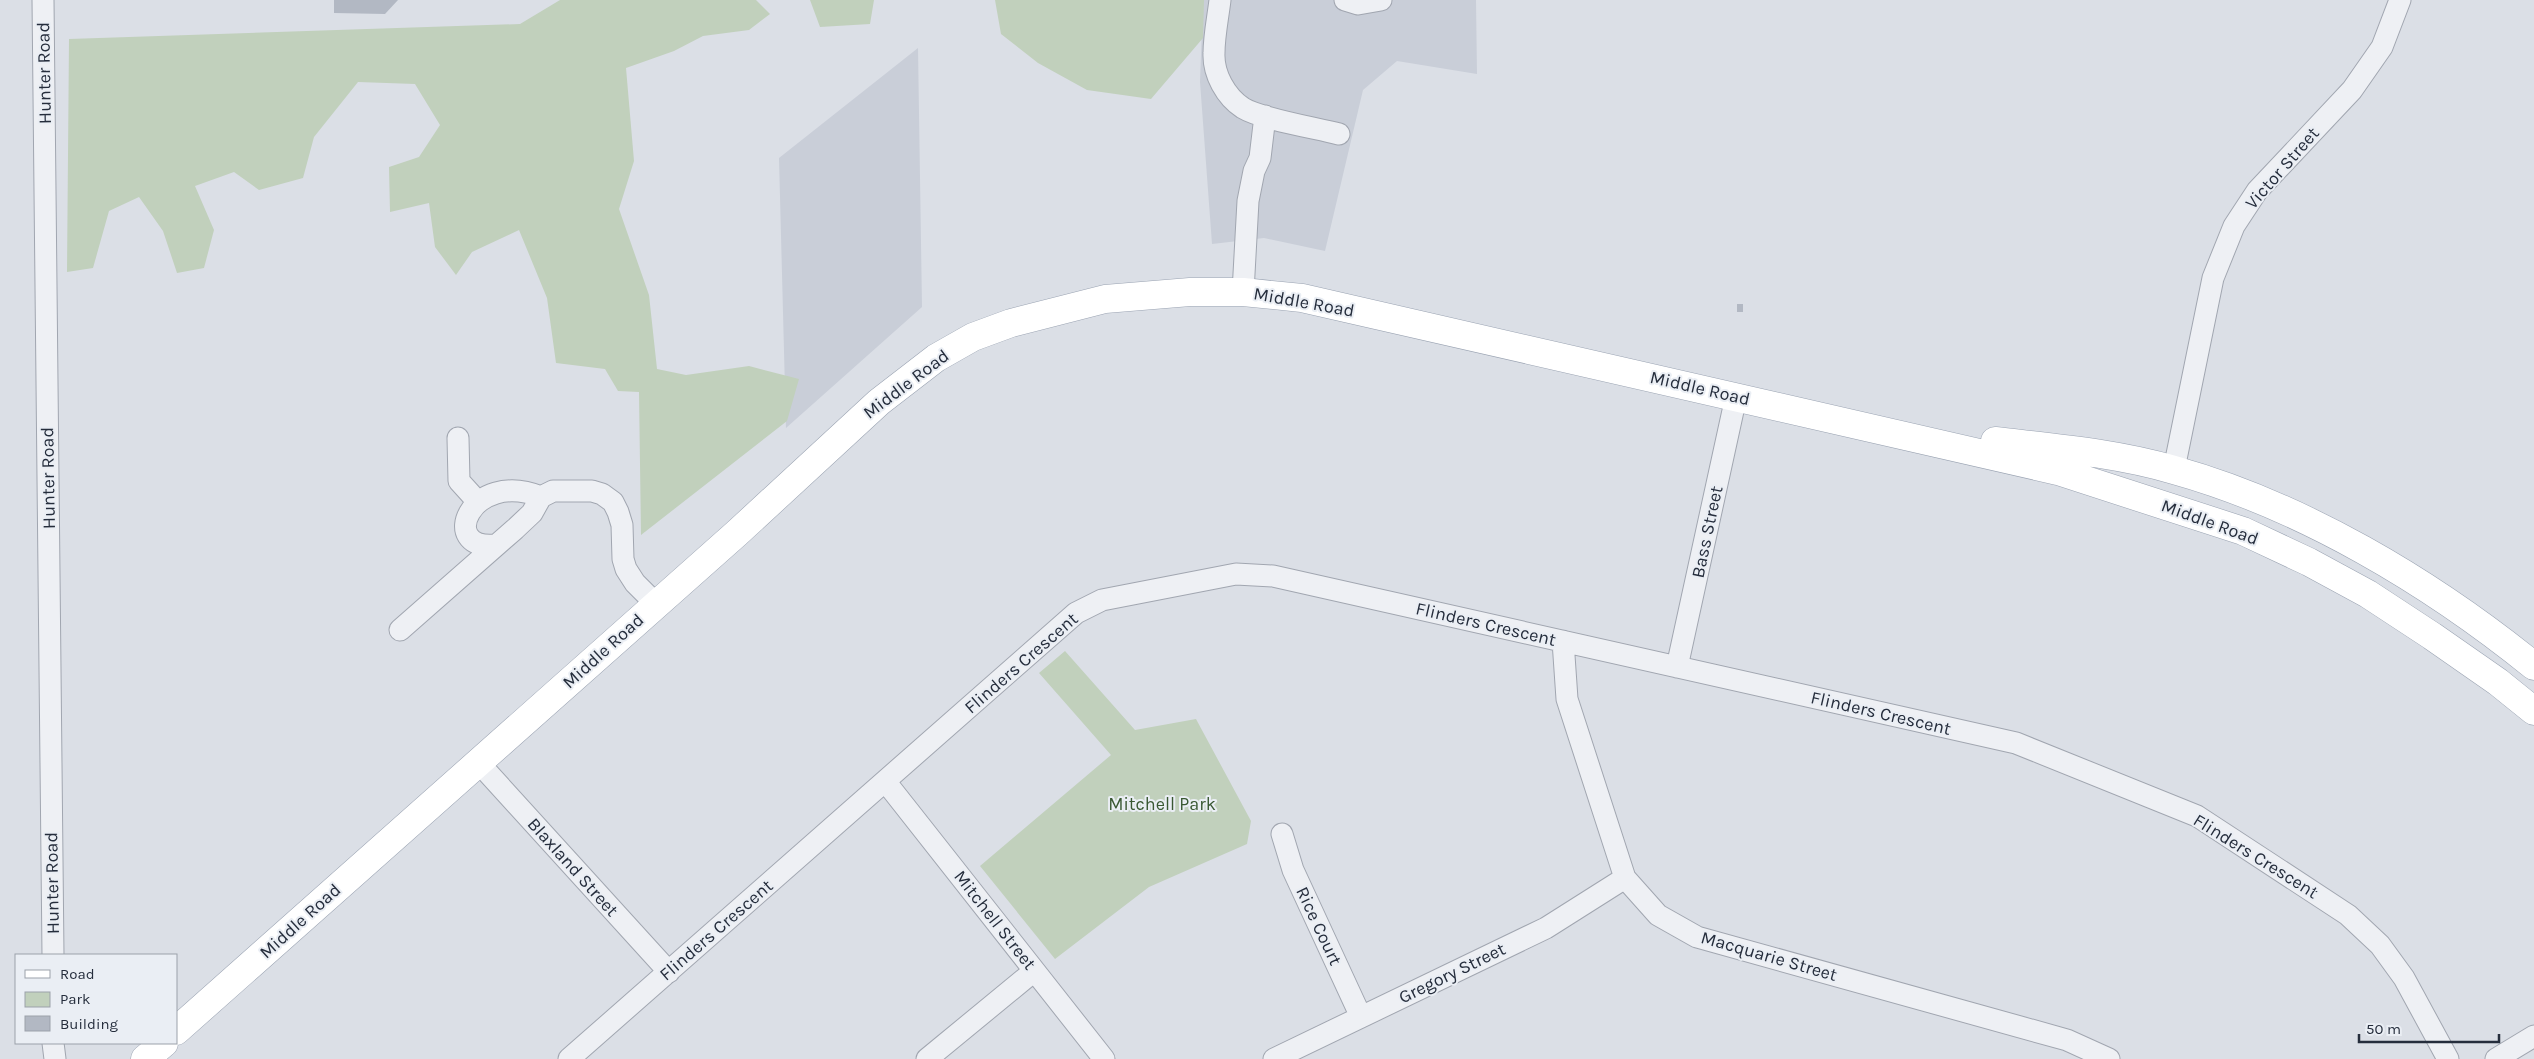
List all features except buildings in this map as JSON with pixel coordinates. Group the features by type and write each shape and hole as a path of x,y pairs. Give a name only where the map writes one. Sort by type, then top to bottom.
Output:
{"main road":[{"name":"Middle Road","path":"178,1029 656,604 879,402 936,358 973,337 1011,323 1105,299 1190,292 1243,292 1302,298 2058,471 2243,531 2309,562 2368,594 2454,652 2534,711"},
{"name":"Middle Road","path":"1847,422 2103,454 2174,470 2239,492 2333,533 2424,587 2507,644 2534,666"},
{"path":"2103,454 2115,466 2130,474 2187,495 2227,514 2243,531"},
{"path":"145,1059 163,1044"}],"street":[{"name":"Hunter Road","path":"43,0 53,954"},
{"path":"1220,0 1214,54 1219,78 1235,102 1245,109 1265,116 1339,134"},
{"path":"1345,0 1358,4 1381,0"},
{"name":"Victor Street","path":"2174,470 2213,278 2234,226 2257,191 2352,90 2382,47 2400,0"},
{"path":"1243,292 1248,201 1254,171 1260,158 1265,116"},
{"name":"Bass Street","path":"1677,667 1736,397"},
{"path":"458,438 459,481 478,502"},
{"path":"400,630 532,513 541,498 553,491 592,491 602,494 613,502 622,525 623,559 626,569 635,583 656,604"},
{"path":"496,545 480,544 473,541 467,532 465,524 467,514 478,502 494,495 508,492 525,493 541,498"},
{"name":"Flinders Crescent","path":"569,1059 1076,613 1102,600 1236,574 1273,576 2016,743 2197,816 2348,915 2380,945 2404,978 2448,1059"},
{"name":"Macquarie Street","path":"1563,641 1566,699 1625,878 1658,915 1697,937 2067,1040 2109,1059"},
{"name":"Blaxland Street","path":"478,762 669,972"},
{"name":"Mitchell Street","path":"885,781 1104,1059"},
{"name":"Rice Court","path":"1282,834 1293,870 1361,1017"},
{"name":"Gregory Street","path":"1274,1059 1546,928 1625,878"},
{"path":"927,1059 1034,971"},
{"path":"2496,1059 2534,1036"},
{"path":"54,1044 54,1059"}],"shaded area":[{"path":"1203,0 1476,0 1477,74 1397,61 1363,90 1325,251 1264,238 1212,244 1200,82"},
{"path":"918,48 922,307 786,428 779,158"}],"green space":[{"path":"560,0 756,0 770,14 749,30 703,36 674,51 626,68 634,161 619,209 649,295 657,369 686,375 749,366 799,379 787,421 641,535 639,392 618,391 605,369 556,363 547,298 519,230 472,252 456,275 435,247 429,203 390,212 389,167 419,157 440,125 415,84 358,82 314,137 303,178 259,190 234,172 195,186 214,230 204,268 177,273 163,231 139,197 109,211 93,268 67,272 69,39 520,24"},
{"path":"810,0 874,0 870,24 820,27"},
{"path":"995,0 1204,0 1203,38 1151,99 1087,90 1038,63 1001,34"},
{"name":"Mitchell Park","path":"1065,651 1135,730 1196,719 1251,821 1247,844 1149,887 1055,959 980,866 1111,755 1039,673"}]}
